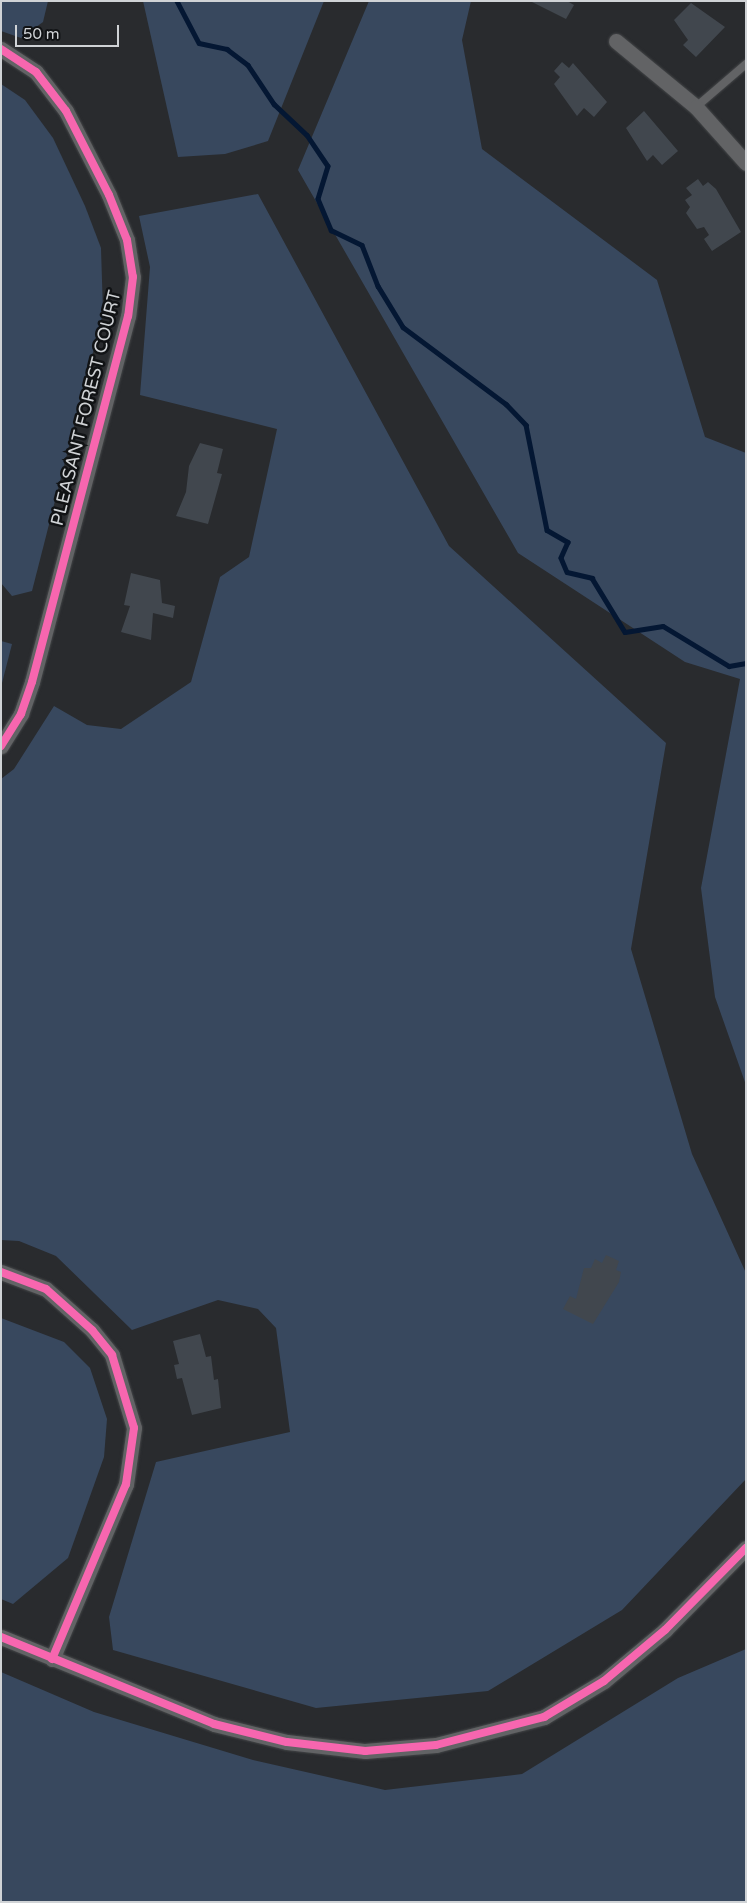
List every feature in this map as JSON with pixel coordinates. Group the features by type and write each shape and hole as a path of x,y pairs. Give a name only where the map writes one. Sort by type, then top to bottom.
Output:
{"street":[{"path":"616,41 696,107 746,163"},
{"name":"PLEASANT FOREST COURT","path":"1,49 36,72 66,111 110,196 127,240 133,277 128,316 32,682 21,714 1,746"},
{"path":"1,1272 46,1289 92,1330 112,1355 134,1428 126,1484 52,1659"},
{"path":"1,1637 170,1709 287,1742 365,1751 436,1744 544,1717 604,1681 665,1630 746,1548"}],"lane":[{"path":"696,107 746,64"}],"shaded area":[{"path":"1,1 48,1 43,22 21,38 1,31"},
{"path":"143,1 324,1 268,141 225,154 178,157"},
{"path":"369,1 471,1 462,40 482,149 657,280 705,437 746,453 746,1085 715,997 701,888 740,679 685,662 518,553 298,170"},
{"path":"1,84 25,100 53,138 85,206 101,248 103,313 32,591 12,596 1,583"},
{"path":"258,194 449,546 666,743 631,949 692,1154 746,1273 746,1479 622,1610 488,1691 316,1708 113,1650 109,1617 156,1462 290,1432 276,1328 258,1309 218,1300 132,1330 56,1256 19,1241 1,1240 1,779 14,769 54,706 87,725 121,729 191,682 220,577 249,557 277,429 140,395 150,267 139,216"},
{"path":"1,641 12,644 1,687"},
{"path":"1,1318 64,1342 90,1368 107,1419 104,1457 68,1558 13,1604 1,1599"},
{"path":"746,1649 746,1902 1,1902 1,1672 94,1712 253,1760 385,1790 522,1774 678,1678"}],"building":[{"path":"530,1 567,1 574,5 566,19"},
{"path":"691,3 725,27 696,57 683,45 688,40 674,20"},
{"path":"562,62 569,68 573,63 607,102 594,117 584,108 577,116 554,84 560,77 554,71"},
{"path":"644,111 678,151 662,165 653,155 647,161 626,128"},
{"path":"698,179 703,186 708,182 716,189 741,232 712,251 704,239 709,235 704,227 697,229 686,213 690,207 685,200 692,195 686,188"},
{"path":"200,443 223,449 217,473 222,474 208,524 176,516 186,492 189,466"},
{"path":"131,573 160,580 162,603 175,606 173,618 153,613 151,640 121,632 130,606 124,605"},
{"path":"606,1255 619,1261 616,1270 621,1272 619,1282 593,1324 563,1309 570,1296 576,1299 584,1268 591,1268 595,1259 602,1263"},
{"path":"200,1334 206,1357 211,1356 214,1380 218,1379 221,1408 192,1415 182,1378 177,1379 174,1365 179,1364 173,1341"}],"waterway":[{"path":"177,1 199,43 227,49 248,65 274,104 307,135 328,166 318,199 331,230 362,245 378,286 403,327 506,404 526,425 547,530 568,542 561,558 567,572 592,578 625,632 663,626 729,666 746,663"}],"cycle path":[{"path":"1,49 36,72 66,111 109,195 127,240 133,277 128,316 32,682 21,714 1,746"},
{"path":"1,1272 46,1289 92,1330 112,1355 134,1428 126,1484 52,1659"},
{"path":"1,1637 214,1724 287,1742 365,1751 436,1745 544,1717 604,1681 665,1630 746,1548"}]}
